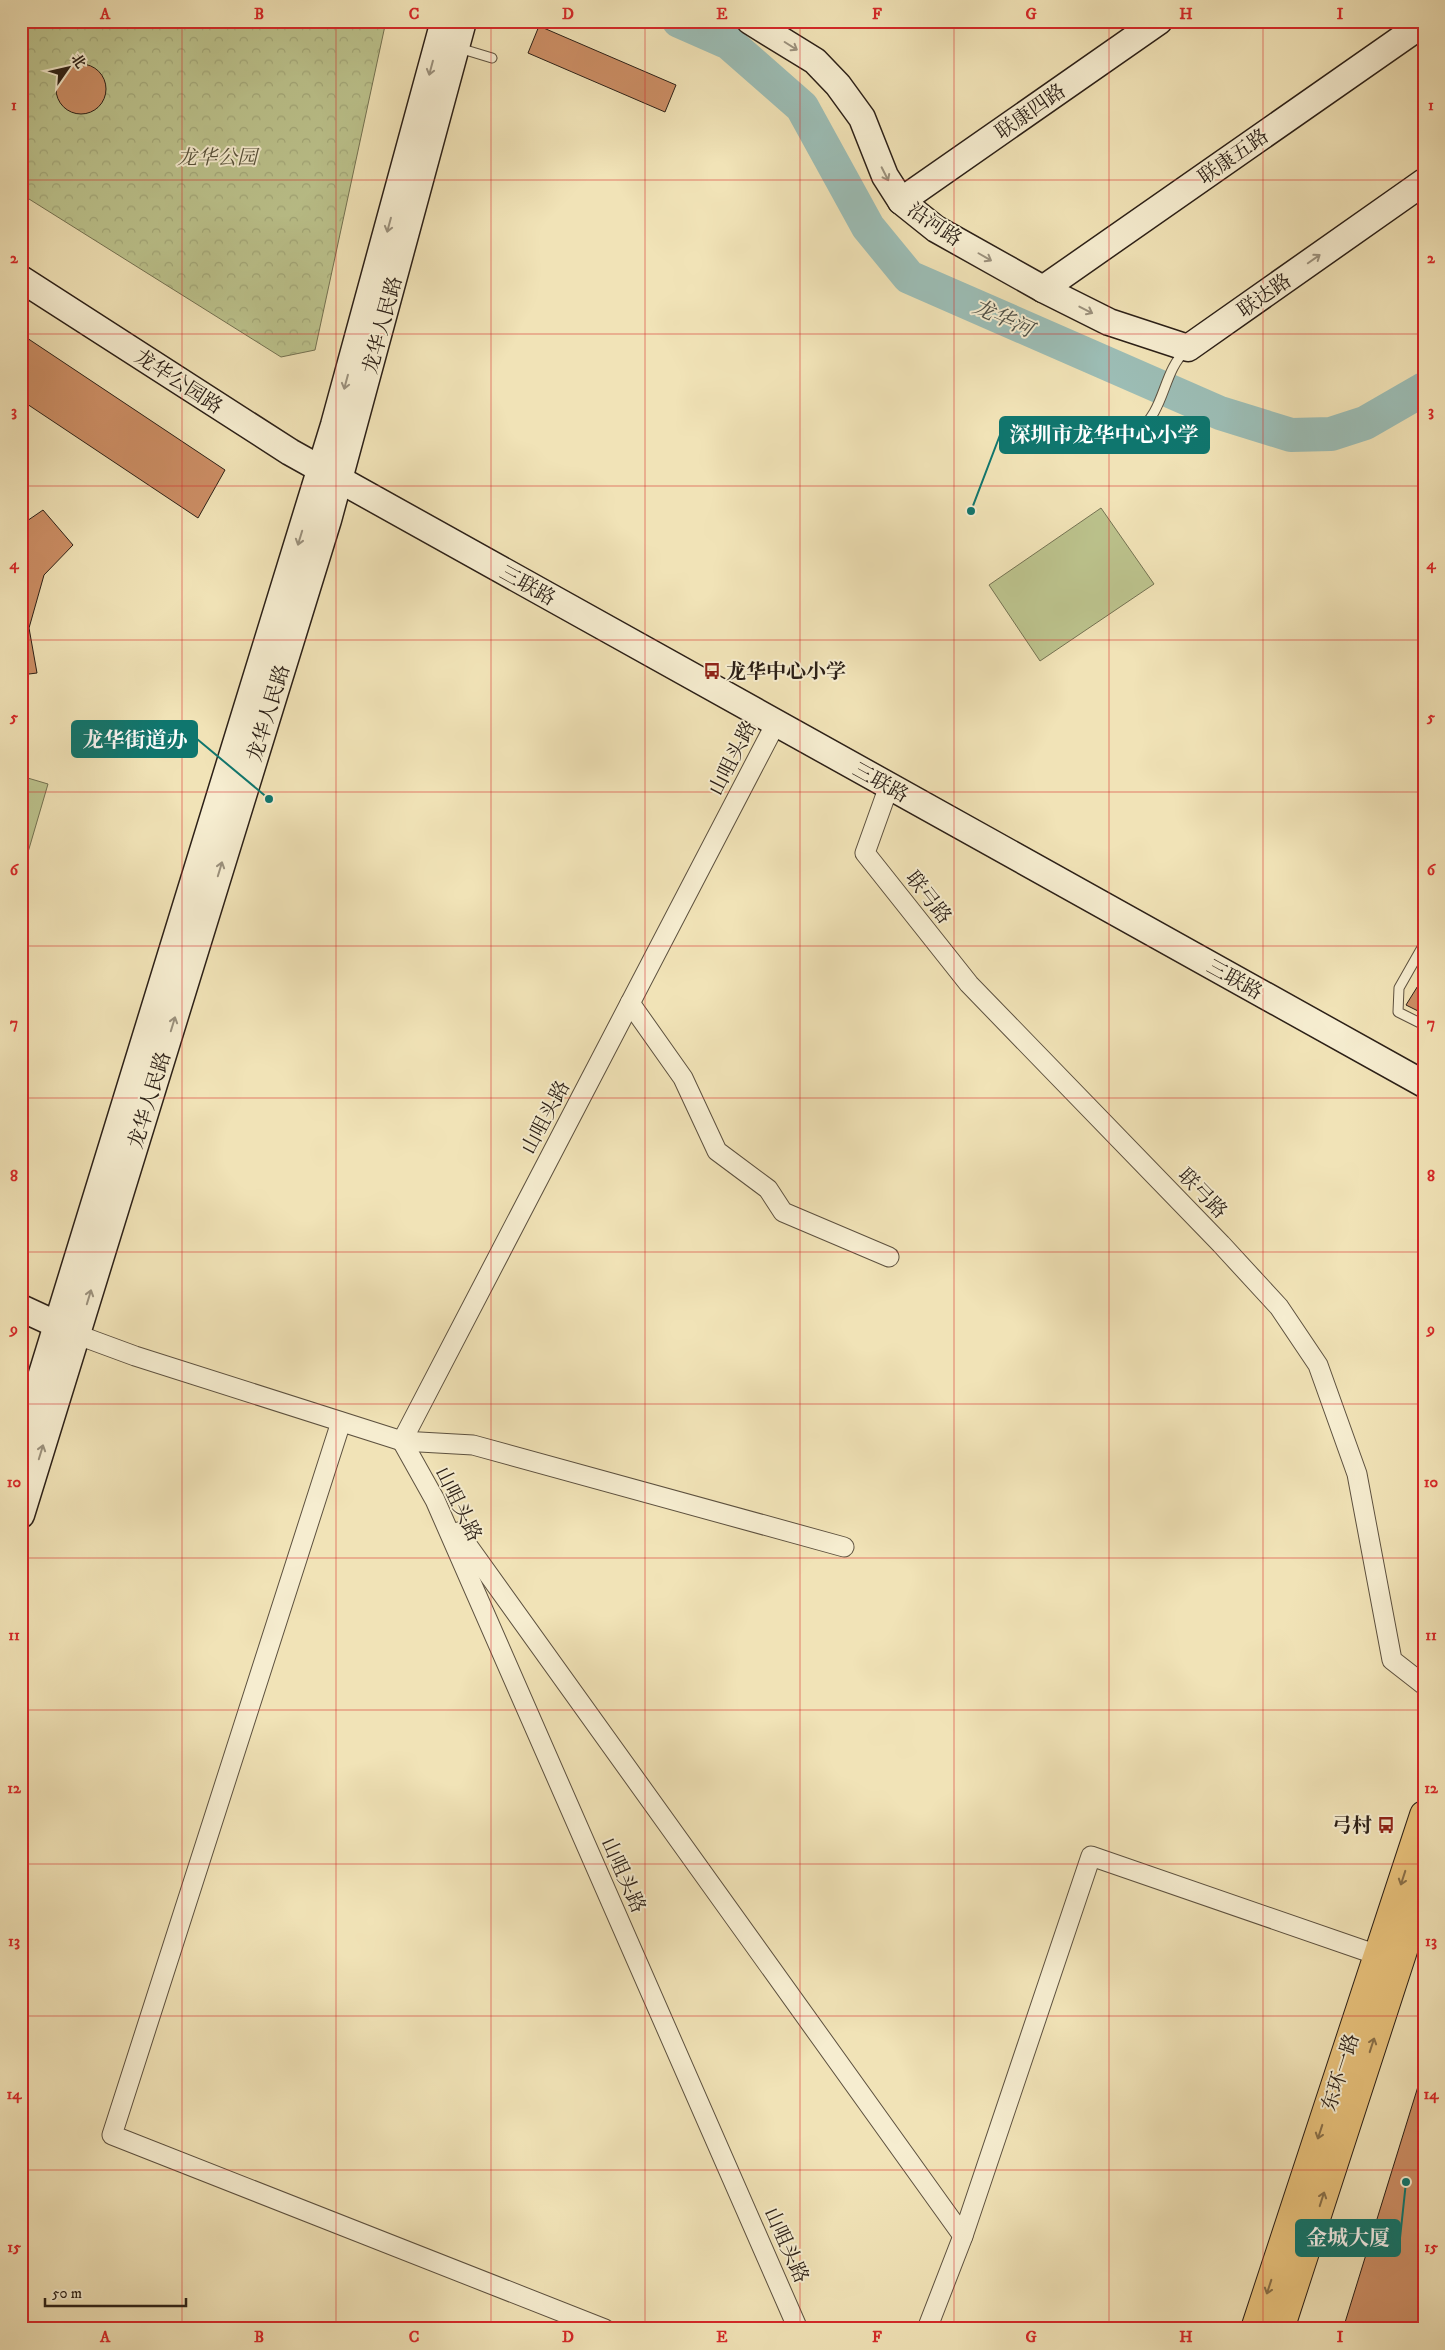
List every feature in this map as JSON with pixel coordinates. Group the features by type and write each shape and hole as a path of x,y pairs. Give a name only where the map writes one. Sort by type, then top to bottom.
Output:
{"main road":[{"name":"东环一路","path":"1280,2329 1388,1959 1424,1815"},
{"name":"东环一路","path":"1255,2329 1388,1959 1424,1886"}],"street":[{"name":"龙华人民路","path":"21,1515 68,1330 330,474 446,37 463,21"},
{"name":"沿河路","path":"750,21 815,61 838,84 862,118 885,176 901,201 936,229 1043,289 1181,358"},
{"name":"联康四路","path":"901,201 1159,21"},
{"name":"联康五路","path":"1043,289 1424,24"},
{"name":"联达路","path":"1181,358 1424,182"},
{"name":"龙华公园路","path":"21,279 251,427 330,474"},
{"name":"三联路","path":"330,474 1424,1084"},
{"name":"山咀头路","path":"776,723 402,1441 435,1500 798,2329"},
{"name":"联弓路","path":"889,786 865,853 969,984 1221,1244 1279,1307 1318,1365 1357,1474 1392,1660 1424,1685"},
{"path":"630,1002 683,1078 717,1151 768,1189 783,1212 889,1257"},
{"path":"21,1308 68,1330 135,1356 402,1441 473,1445 844,1547"},
{"name":"龙华人民路","path":"21,1442 68,1330"},
{"path":"341,1422 112,2135 605,2329"},
{"path":"435,1500 964,2236"},
{"path":"927,2329 964,2236 1091,1856 1388,1959"}],"lane":[{"path":"446,37 492,58"},
{"path":"1135,434 1146,426 1181,358"},
{"path":"1424,944 1399,988 1398,1012 1424,1025"}],"green space":[{"name":"龙华公园","path":"21,21 386,21 315,350 281,357 21,194"},
{"path":"1101,508 1154,584 1040,661 989,585"},
{"path":"21,776 48,784 21,876"}],"building":[{"path":"539,26 676,85 665,112 528,53"},
{"path":"81,64 90,66 101,75 106,89 104,98 95,109 81,114 72,112 61,103 56,89 58,80 67,69"},
{"path":"21,334 225,470 198,518 21,400"},
{"path":"43,510 73,545 44,575 29,628 37,673 21,675 21,525"},
{"path":"1424,976 1424,1014 1406,1005"},
{"path":"1420,2080 1424,2080 1424,2329 1343,2329"}],"waterway":[{"name":"龙华河","path":"679,21 729,43 802,107 868,227 909,277 1220,413 1291,435 1331,434 1365,423 1424,389"}],"place":[{"name":"深圳市龙华中心小学","path":"971,511"},
{"name":"龙华中心小学","path":"712,671"},
{"name":"龙华街道办","path":"269,799"},
{"name":"弓村","path":"1386,1825"},
{"name":"金城大厦","path":"1406,2182"}]}
